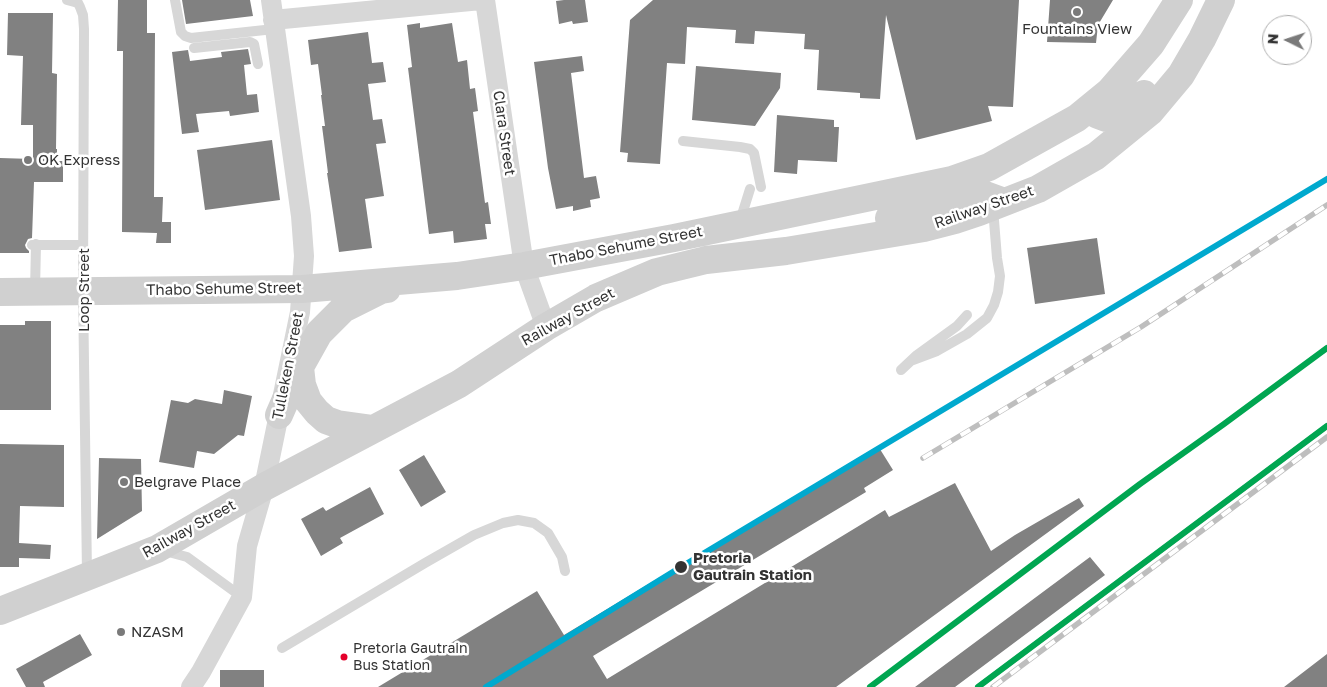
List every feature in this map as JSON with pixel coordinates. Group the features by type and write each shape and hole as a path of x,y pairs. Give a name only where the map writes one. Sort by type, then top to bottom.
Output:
{"main road":[{"name":"Thabo Sehume Street","path":"0,292 302,289 457,276 524,266 685,236 934,184 971,174 989,166 1077,118 1110,91 1151,44 1178,0"},
{"path":"1088,109 1106,118 1115,116 1124,112 1152,87 1174,58 1208,0"},
{"name":"Railway Street","path":"0,612 157,549 264,487 459,384 546,327 596,298 657,272 706,260 786,250 924,228 999,205 1038,189 1096,156 1150,112 1181,75 1202,39 1221,0"},
{"path":"685,236 699,242 778,238 850,227 912,212 955,197 975,193 984,195 999,205"},
{"path":"278,415 300,367 319,333 344,309 381,290 457,276"},
{"path":"300,367 302,385 308,400 316,412 326,420 338,424 374,429"}],"street":[{"name":"Tulleken Street","path":"191,687 242,597 247,546 264,487 300,312 304,256 301,216 269,39 271,0"},
{"path":"269,39 483,0"},
{"name":"Clara Street","path":"483,0 524,266 546,327"}],"lane":[{"path":"175,0 181,32 185,36 191,38 269,39"},
{"name":"Loop Street","path":"72,2 83,15 84,29 83,291 87,578"},
{"path":"194,48 250,42 254,44 269,39"},
{"path":"258,64 269,39"},
{"path":"683,140 750,149 754,153 761,187"},
{"path":"739,224 750,189"},
{"path":"913,360 937,351 968,334 987,318 994,305 1000,276 997,258 999,205"},
{"path":"35,292 34,244 83,245"},
{"path":"901,370 917,355 957,326 967,315"},
{"path":"282,648 441,553 503,522 518,520 534,523 548,533 562,557 564,571"},
{"path":"157,549 187,557 242,597"}],"building":[{"path":"118,0 147,0 147,33 155,33 154,197 163,197 162,222 171,222 171,243 156,243 157,233 122,232 123,51 117,51"},
{"path":"182,0 250,0 253,16 186,24"},
{"path":"585,0 588,22 573,24 572,21 559,24 556,1"},
{"path":"653,0 1019,0 1013,107 988,106 992,121 916,140 886,15 880,99 860,98 860,93 817,90 819,50 804,49 805,34 755,31 754,44 735,43 736,30 687,27 685,64 667,63 660,164 627,162 628,153 620,152 630,20"},
{"name":"Fountains View","path":"1050,0 1113,0 1098,25 1096,43 1047,42"},
{"path":"8,13 53,13 52,73 57,74 56,149 57,161 63,161 63,182 34,182 32,238 28,239 25,245 29,253 0,253 0,158 33,159 33,125 21,125 23,56 7,55"},
{"path":"420,23 420,28 452,23 458,62 467,60 470,89 475,88 478,111 473,112 485,203 488,202 491,224 485,224 487,239 454,243 453,231 429,234 408,68 412,67 407,25"},
{"path":"368,32 372,63 383,62 386,82 368,84 373,120 382,119 386,143 376,144 384,196 365,199 372,248 339,252 327,173 322,126 325,126 318,64 311,65 308,40"},
{"path":"248,49 251,64 244,65 247,95 257,94 259,112 230,116 229,111 196,114 199,132 182,134 172,52 188,50 190,61 222,57 221,52"},
{"path":"582,56 584,71 571,73 584,178 596,176 600,198 590,200 591,207 573,211 573,206 556,209 548,168 534,62"},
{"path":"696,66 781,73 780,88 755,126 692,120"},
{"path":"777,115 834,120 834,127 839,127 837,162 798,160 797,174 774,172"},
{"path":"272,140 280,200 205,210 197,150"},
{"path":"1097,238 1105,294 1035,304 1027,248"},
{"path":"25,321 51,321 51,410 0,410 0,325 25,325"},
{"path":"224,390 252,396 244,436 238,435 214,454 197,451 194,468 159,462 171,400 188,403 195,399 222,404"},
{"path":"0,444 64,445 64,507 20,506 19,543 51,545 50,559 19,558 19,567 0,567"},
{"path":"878,446 893,470 864,488 866,492 593,656 607,679 885,510 889,517 955,483 991,551 1079,498 1084,506 836,687 378,687 537,591 564,635"},
{"path":"424,455 446,492 421,507 399,470"},
{"name":"Belgrave Place","path":"99,458 141,459 142,511 97,539"},
{"path":"370,487 384,514 340,538 343,543 321,556 301,519 323,507 326,511"},
{"path":"1090,557 1105,575 955,687 915,687"},
{"path":"80,634 92,655 43,682 45,687 26,687 16,669"},
{"path":"1327,654 1327,687 1284,687"},
{"path":"220,670 264,670 264,687 220,687"}],"railway":[{"path":"923,458 1141,327 1327,205"},
{"path":"1323,351 1327,348"},
{"path":"978,687 1327,426"},
{"path":"993,687 1327,437"}],"transit line":[{"path":"486,687 676,570 1327,179"},
{"path":"870,687 1140,484 1327,348"},
{"path":"978,687 1327,426"}],"place":[{"name":"Fountains View","path":"1077,12"},
{"name":"OK Express","path":"28,160"},
{"name":"Belgrave Place","path":"124,482"},
{"name":"Pretoria Gautrain Station","path":"681,567"},
{"name":"NZASM","path":"121,632"},
{"name":"Pretoria Gautrain Bus Station","path":"344,657"}]}
